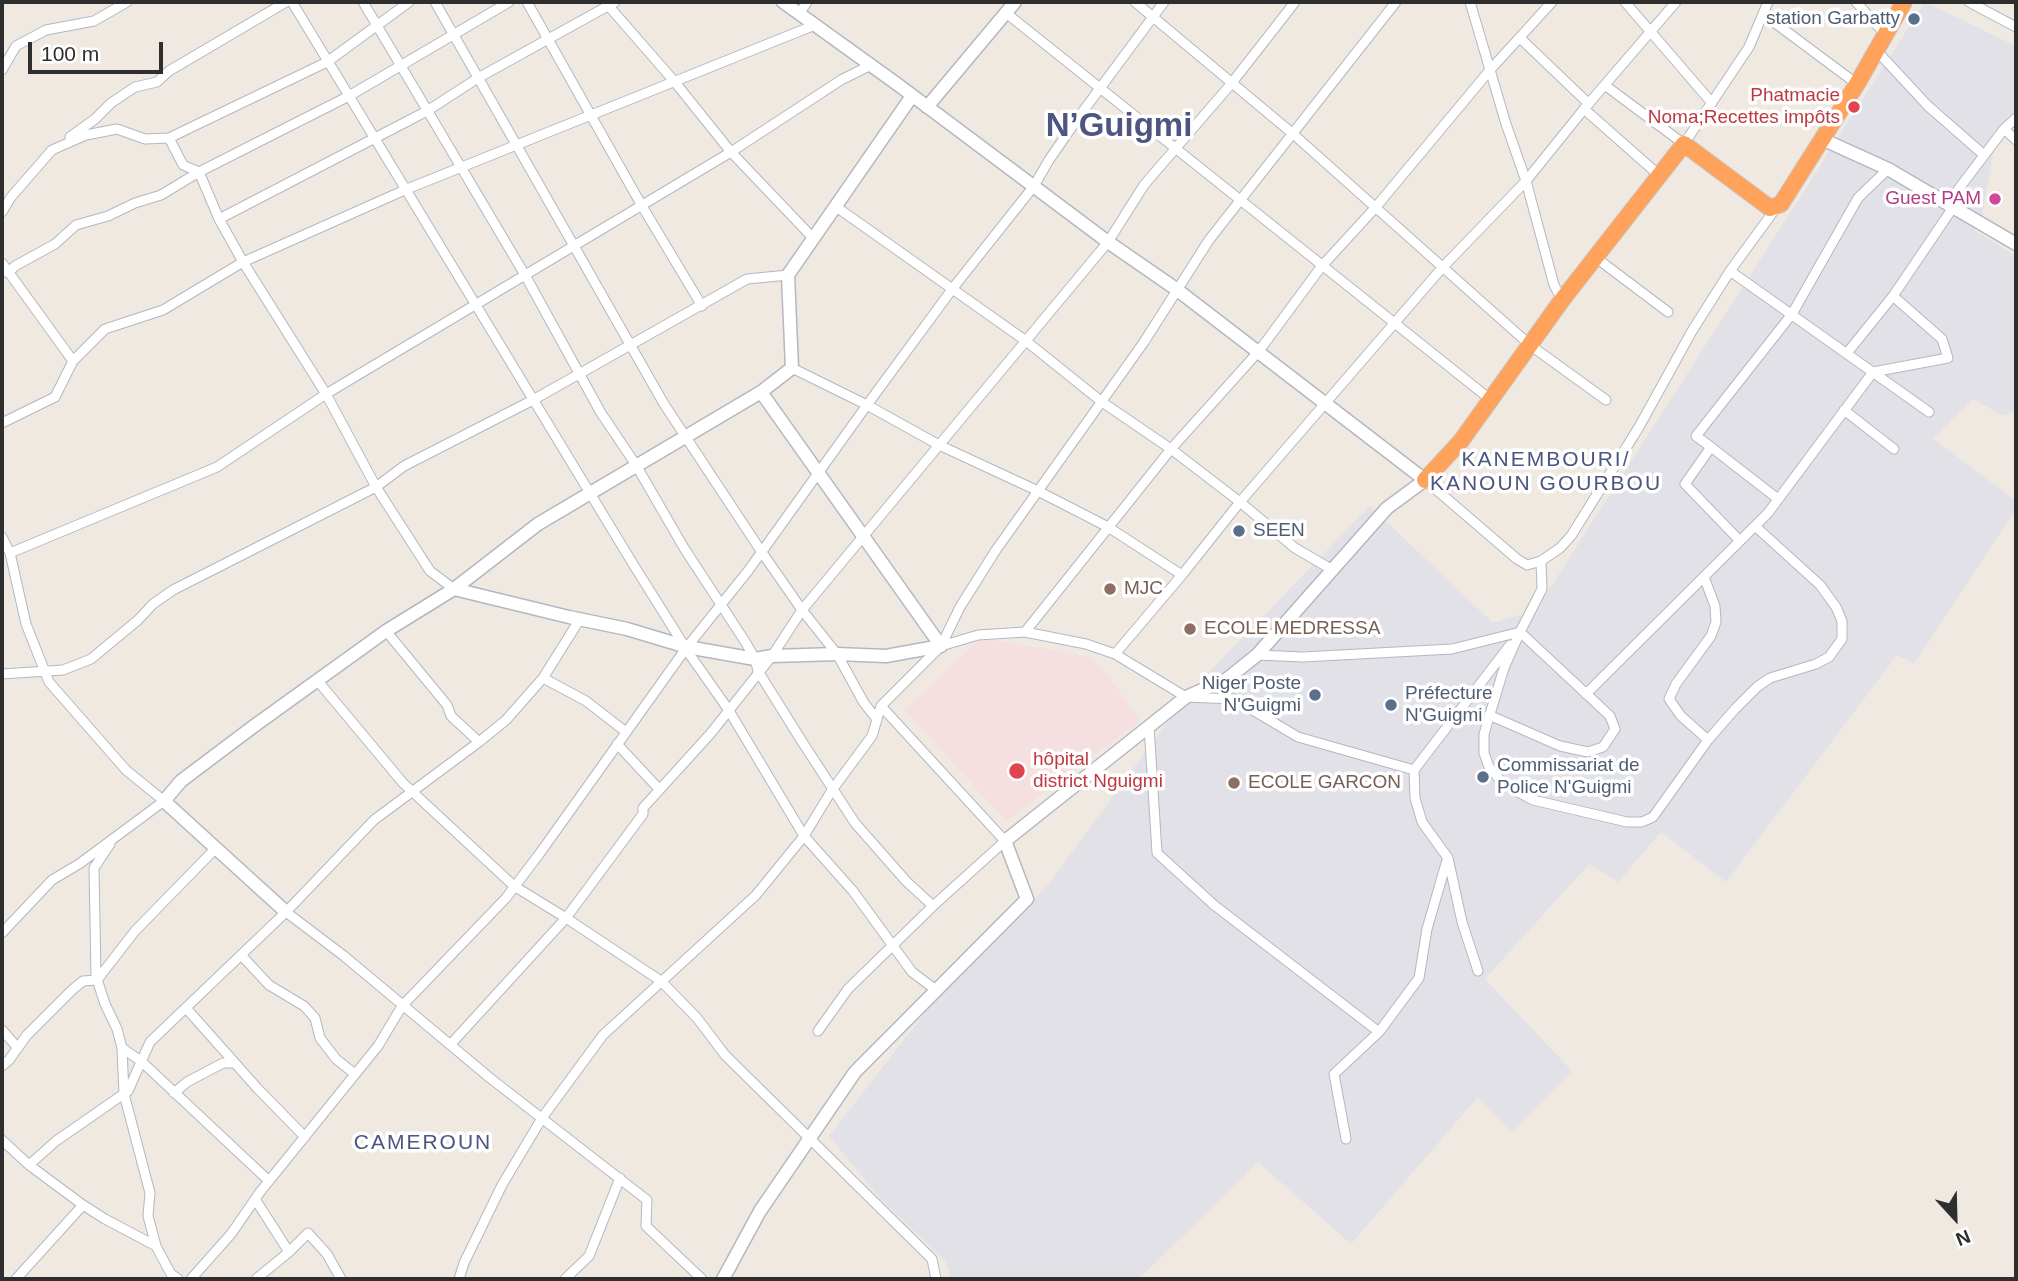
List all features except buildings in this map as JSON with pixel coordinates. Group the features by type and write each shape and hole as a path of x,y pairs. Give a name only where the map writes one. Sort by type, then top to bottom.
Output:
{"highway":[{"path":"1425,480 1461,441 1492,401 1562,300 1684,144 1770,208 1776,208 1857,84 1904,2"}],"street":[{"path":"2,70 16,46 46,30 94,21 127,2"},
{"path":"2,212 11,197 52,150 127,92 135,87 157,82 169,71 286,2"},
{"path":"292,2 633,564 690,655 728,709 804,836 853,891 912,972 936,990"},
{"path":"363,2 525,275 601,413 722,605 832,790 855,823 906,881 933,906"},
{"path":"52,150 86,135 117,129 145,139 169,138 327,62 409,2"},
{"path":"435,2 664,404 761,551 837,654 864,703 876,718"},
{"path":"8,273 15,266 55,244 76,225 108,216 161,195 199,172 349,96 509,2"},
{"path":"527,2 642,206 702,306"},
{"path":"783,2 1328,403 1527,565 1541,561 1560,548 1571,536 1639,427 1692,331 1730,271 1776,208"},
{"path":"799,14 807,2"},
{"path":"927,107 1015,2"},
{"path":"1135,2 1292,133 1530,345 1606,400"},
{"path":"191,1279 231,1234 269,1181 378,1046 402,1006 514,886 953,288 1034,186 1049,160 1164,2"},
{"path":"450,1045 566,918 643,814 643,808 711,733 756,665 772,656 802,610 1108,242 1144,184 1230,84 1295,2"},
{"path":"460,1279 464,1263 502,1185 542,1118 603,1035 756,895 804,836 832,790 872,736 881,706 941,646 976,581 1102,402 1209,240 1396,2"},
{"path":"1470,2 1526,181 1553,285 1562,300"},
{"path":"1025,632 1171,449 1259,351 1321,267 1552,2"},
{"path":"1625,2 1713,103"},
{"path":"1115,654 1240,502 1442,268 1526,181 1676,2"},
{"path":"1606,86 1684,144 1749,47 1768,2"},
{"path":"1856,2 1884,33"},
{"path":"1969,2 2016,27"},
{"path":"219,219 427,111 478,78 610,3 731,152 813,238"},
{"path":"1006,13 1492,401"},
{"path":"1763,14 1857,84"},
{"path":"2,423 55,397 73,361 105,329 163,310 243,262 407,189 815,25"},
{"path":"1520,38 1660,176"},
{"path":"1876,50 1928,106 1984,155"},
{"path":"10,553 217,467 326,394 475,303 574,248 731,152 841,80 871,65"},
{"path":"792,368 788,275 912,96"},
{"path":"1847,353 1893,296 1984,155 2016,118"},
{"path":"2004,129 2016,140"},
{"path":"169,138 183,165 199,172 219,219 243,262 326,394 376,488 430,571 454,589 627,629 756,665"},
{"path":"1822,139 1888,169 2016,244"},
{"path":"1778,499 1696,436 1792,314 1858,198 1888,169"},
{"path":"835,205 1026,341 1102,402 1171,449 1295,548 1331,569"},
{"path":"1595,257 1668,312"},
{"path":"2,263 73,361"},
{"path":"1730,271 1929,412"},
{"path":"2,674 63,670 91,659 153,604 173,590 376,488 404,466 533,400 747,279 788,275"},
{"path":"1586,694 1755,526 1872,372 1948,358 1942,339 1893,296"},
{"path":"2,933 52,880 164,801 181,781 317,680 386,631 454,589 538,524 761,392 792,368"},
{"path":"792,368 939,445 1108,527 1182,575"},
{"path":"761,392 941,646"},
{"path":"1844,410 1894,449"},
{"path":"1711,447 1685,484 1740,541"},
{"path":"818,1031 848,989 1005,841 1186,697 1227,679 1257,655 1387,508 1425,480"},
{"path":"1541,561 1542,590 1504,668 1484,734 1484,753 1489,767 1501,781 1533,800 1627,822 1642,822 1653,817 1708,740 1734,709 1758,687 1770,678 1816,664 1829,657 1842,639 1842,621 1820,585 1755,526"},
{"path":"2,537 10,553 26,624 49,682 126,770 286,912 647,1199 646,1226 702,1279"},
{"path":"1704,577 1715,606 1716,622 1711,636 1676,684 1669,699 1681,716 1708,740"},
{"path":"29,1165 56,1141 128,1091 150,1042 286,912 374,820 506,720 543,678 580,619"},
{"path":"386,631 447,705 451,716 479,742"},
{"path":"772,656 886,656 941,646 978,635 1025,632 1086,644 1115,654 1186,697 1234,699 1298,737 1414,770"},
{"path":"1257,655 1303,657 1452,649 1520,632"},
{"path":"1489,715 1560,746 1588,752 1602,747 1615,729 1610,716 1520,632"},
{"path":"1478,971 1462,922 1448,859 1422,822 1415,798 1414,770 1520,632"},
{"path":"543,678 586,701 626,732"},
{"path":"317,680 412,791 514,886 662,981 697,1018 725,1055 932,1259 936,1279"},
{"path":"723,1279 760,1211 855,1072 1027,899 1005,841 881,706"},
{"path":"1149,726 1157,853 1214,905 1379,1032"},
{"path":"617,744 659,789"},
{"path":"115,837 94,868 97,980 122,1048 124,1094 150,1193 148,1216 156,1246 171,1274 178,1279"},
{"path":"2,1066 27,1035 72,990 83,981 97,980 135,931 216,848"},
{"path":"1346,1139 1334,1074 1379,1032 1419,978 1427,929 1448,859"},
{"path":"240,955 269,985 304,1006 315,1018 320,1038 336,1059 355,1074"},
{"path":"186,1008 234,1063 305,1136"},
{"path":"2,1030 18,1048"},
{"path":"122,1048 141,1061 269,1181"},
{"path":"174,1093 187,1082 223,1063 234,1063"},
{"path":"4,1146 83,1205 156,1246"},
{"path":"565,1279 589,1256 620,1178"},
{"path":"255,1199 289,1252"},
{"path":"16,1279 83,1205"},
{"path":"256,1279 308,1233 327,1254 341,1279"}],"shaded area":[{"path":"1925,2 2016,46 2016,115 1996,137 1982,217 1974,230 2016,256 2016,410 2003,416 1973,399 1933,439 2016,501 2016,509 1914,664 1897,655 1726,882 1661,832 1618,882 1589,864 1485,979 1572,1071 1512,1131 1478,1097 1351,1244 1258,1162 1139,1279 951,1279 946,1262 880,1198 829,1136 939,995 1048,885 1187,695 1370,506 1493,623 1536,610"},
{"name":"hôpital district Nguigmi","path":"981,638 1091,657 1109,677 1140,721 1006,821 905,710"}],"place":[{"name":"station Garbatty","path":"1914,19"},
{"name":"Phatmacie Noma;Recettes impôts","path":"1854,107"},
{"name":"Guest PAM","path":"1995,199"},
{"name":"SEEN","path":"1239,531"},
{"name":"MJC","path":"1110,589"},
{"name":"ECOLE MEDRESSA","path":"1190,629"},
{"name":"Niger Poste N'Guigmi","path":"1315,695"},
{"name":"Préfecture N'Guigmi","path":"1391,705"},
{"name":"hôpital district Nguigmi","path":"1017,771"},
{"name":"Commissariat de Police N'Guigmi","path":"1483,777"},
{"name":"ECOLE GARCON","path":"1234,783"}],"district":[{"name":"N’Guigmi","path":"1119,127"},
{"name":"KANEMBOURI/ KANOUN GOURBOU","path":"1546,472"},
{"name":"CAMEROUN","path":"423,1143"}]}
